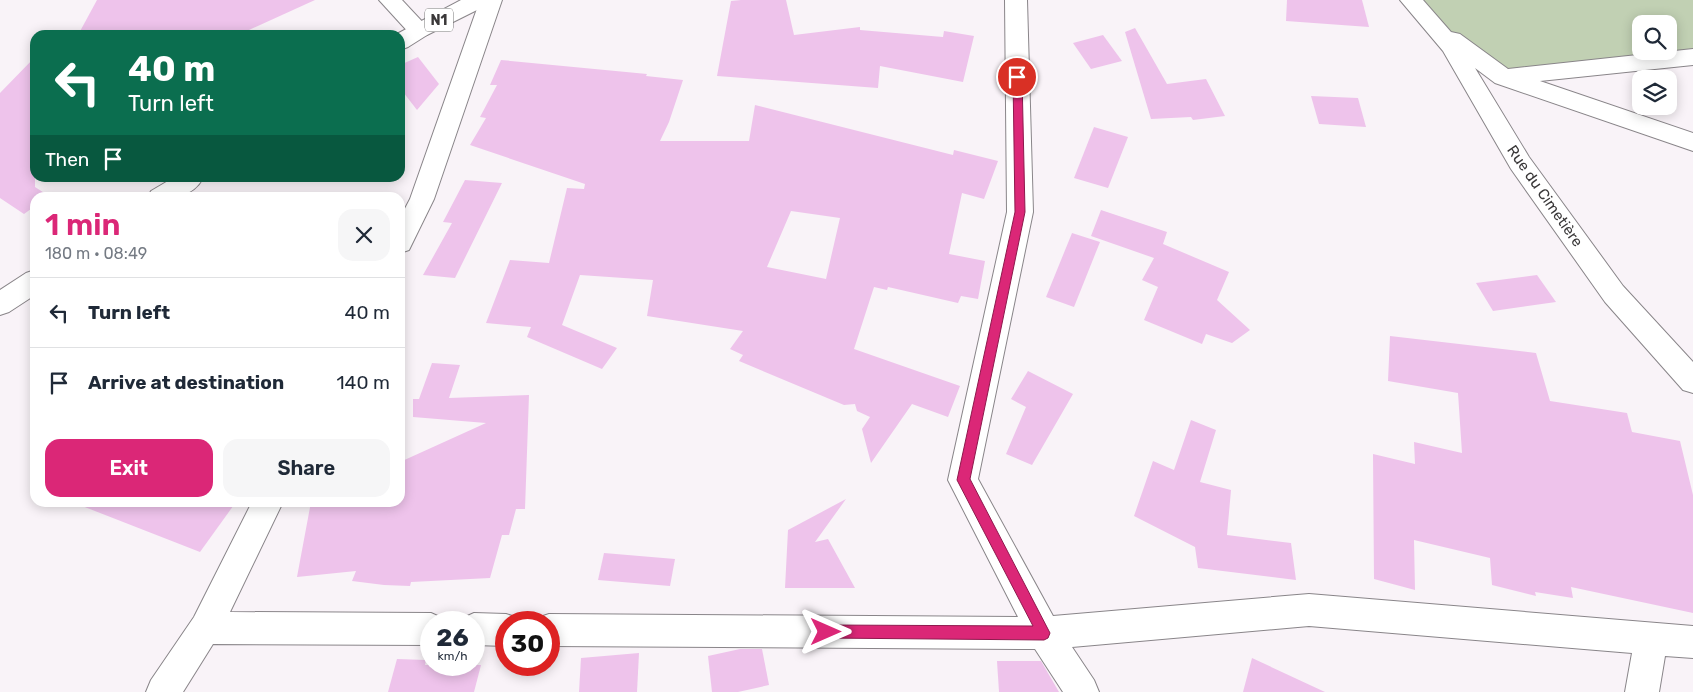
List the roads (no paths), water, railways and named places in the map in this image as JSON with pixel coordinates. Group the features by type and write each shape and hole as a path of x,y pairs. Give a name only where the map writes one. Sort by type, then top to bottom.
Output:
{"main road":[{"path":"390,0 419,30"},
{"name":"N1","path":"405,39 479,0"},
{"path":"405,232 422,199 491,0"},
{"path":"1016,0 1020,212 963,480 1044,633 1082,692"},
{"name":"Rue du Cimetière","path":"1411,0 1451,46 1520,163 1608,286 1693,381"},
{"path":"1434,26 1503,77 1693,142"},
{"path":"1503,77 1693,57"},
{"path":"169,192 185,182"},
{"path":"0,304 30,284"},
{"path":"163,692 205,628 266,507"},
{"path":"560,630 1044,633 1309,610 1693,642"},
{"path":"205,628 420,629"},
{"path":"1642,692 1651,638"}]}
